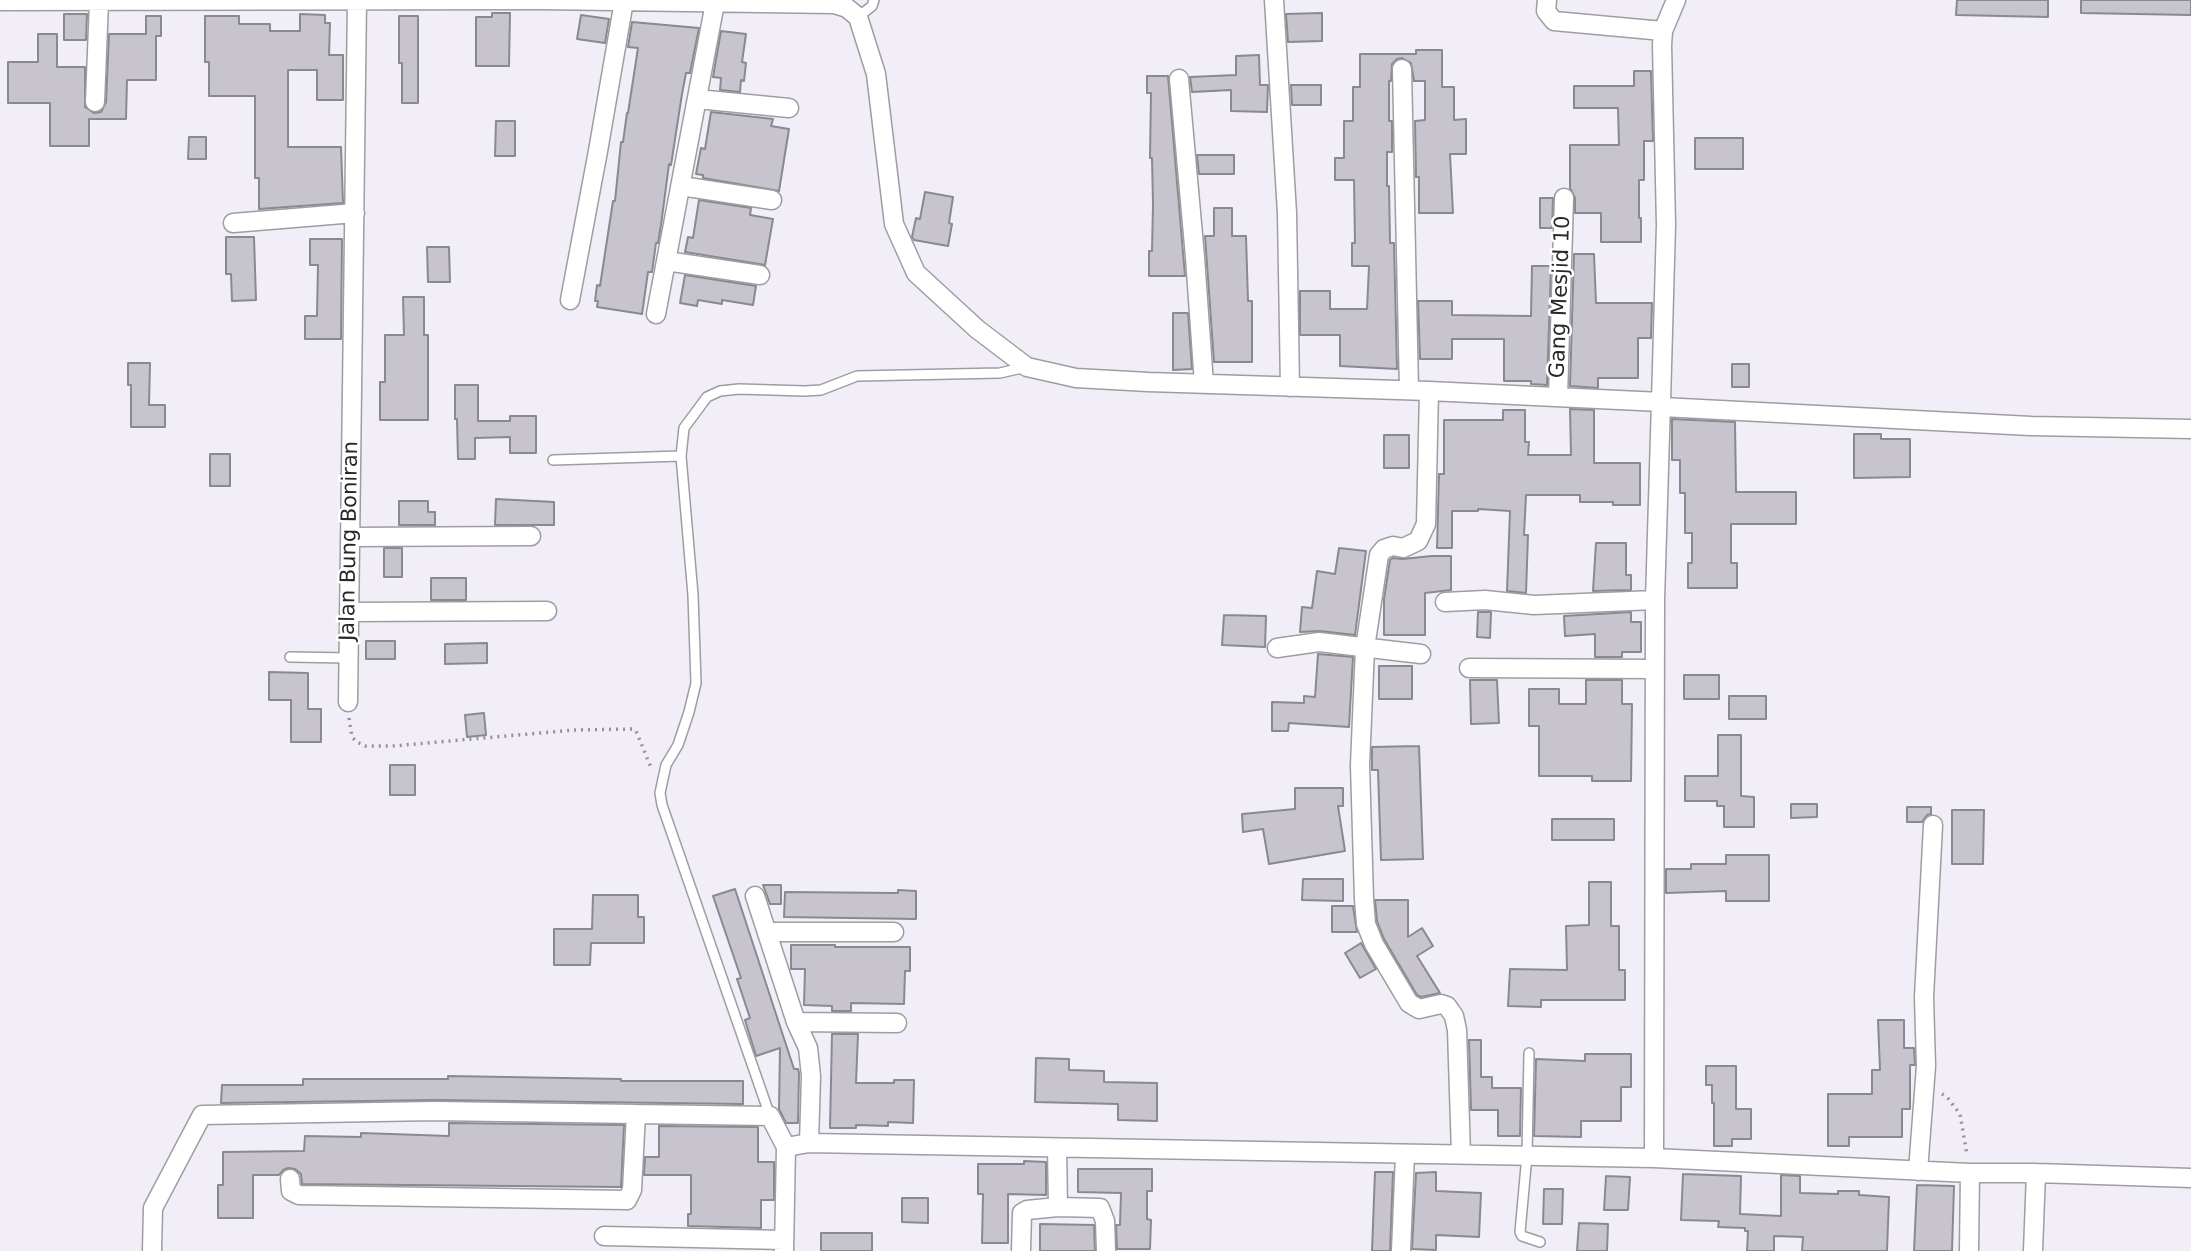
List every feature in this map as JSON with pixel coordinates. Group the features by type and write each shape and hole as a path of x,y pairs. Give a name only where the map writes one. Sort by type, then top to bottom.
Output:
{"street":[{"name":"Jalan Bung Boniran","path":"348,702 357,0"},
{"path":"1274,0 1287,213 1290,387"},
{"path":"1547,0 1546,11 1553,21 1663,31"},
{"path":"1654,1158 1655,600 1666,225 1663,31 1676,0"},
{"path":"0,1 679,1 834,4 847,8 858,17 876,74 894,224 916,272 977,329 1027,367 1076,378 1558,397 2031,426 2191,429"},
{"path":"570,300 624,1"},
{"path":"95,102 99,2"},
{"path":"656,314 715,3"},
{"path":"1402,69 1409,390"},
{"path":"1179,79 1204,384"},
{"path":"697,99 789,108"},
{"path":"681,186 772,200"},
{"name":"Gang Mesjid 10","path":"1558,397 1564,198"},
{"path":"233,223 355,212"},
{"path":"667,261 760,275"},
{"path":"1429,391 1426,524 1418,541 1403,548 1393,546 1384,549 1380,555 1365,648 1360,765 1366,924 1374,944 1409,1003 1419,1009 1441,1004 1447,1006 1454,1016 1457,1026 1461,1154"},
{"path":"349,537 531,536"},
{"path":"1445,602 1485,600 1558,604 1655,600"},
{"path":"349,612 547,611"},
{"path":"1277,648 1319,642 1421,654"},
{"path":"1469,668 1655,669"},
{"path":"1917,1171 1924,1085 1924,997 1933,825"},
{"path":"755,896 810,1058 809,1143"},
{"path":"767,932 894,932"},
{"path":"796,1022 897,1023"},
{"path":"152,1251 153,1208 202,1115 435,1111 770,1116 786,1147 784,1245 604,1237"},
{"path":"290,1179 291,1191 299,1195 627,1200 632,1190 636,1114"},
{"path":"786,1147 809,1143 1527,1155 1654,1158 1970,1173 2191,1178"},
{"path":"1057,1147 1058,1207"},
{"path":"1401,1251 1405,1154"},
{"path":"1969,1251 1970,1173"},
{"path":"2034,1251 2036,1173"},
{"path":"1021,1251 1022,1213 1027,1210 1058,1207 1100,1208 1105,1221 1106,1251"}],"lane":[{"path":"858,17 872,6 874,0"},
{"path":"770,1116 660,793 666,765 678,746 690,712 696,683 693,595 681,456 684,428 707,397 720,391 821,390 857,376 1000,373 1027,367"},
{"path":"553,460 681,456"},
{"path":"290,657 349,658"},
{"path":"1529,1053 1527,1155 1520,1232 1522,1236 1540,1242"}],"path":[{"path":"348,702 352,737 365,746 393,746 574,730 633,729 649,765 662,779"},
{"path":"1924,1085 1947,1097 1960,1114 1970,1173"}],"building":[{"path":"1957,0 2048,0 2048,17 1956,15"},
{"path":"2081,0 2191,0 2191,15 2081,13"},
{"path":"492,13 510,13 509,66 476,66 476,17 492,17"},
{"path":"1322,13 1322,41 1288,42 1286,14"},
{"path":"64,14 87,14 86,40 64,40"},
{"path":"300,14 325,15 325,23 330,23 329,55 343,55 343,100 317,100 317,70 288,70 288,147 341,147 343,203 259,209 259,178 255,178 255,96 209,96 209,62 205,62 205,16 239,16 239,24 270,24 270,31 300,31"},
{"path":"581,15 609,19 605,43 577,39"},
{"path":"146,16 161,16 161,36 156,36 156,80 127,80 126,119 89,119 89,146 50,146 50,103 8,103 8,62 38,62 38,34 57,34 57,67 85,67 85,107 94,113 101,112 106,102 109,34 146,34"},
{"path":"399,16 418,16 418,103 402,103"},
{"path":"632,22 699,28 690,73 686,73 658,243 652,272 648,272 642,314 597,307 598,301 595,301 615,201 621,142 638,48 628,47"},
{"path":"721,31 746,34 742,62 746,63 740,92 720,90 721,78 713,77"},
{"path":"1416,50 1442,50 1442,87 1454,87 1454,120 1466,119 1466,154 1450,154 1453,213 1419,213 1415,121 1425,120 1425,81 1414,81 1411,63 1402,58 1397,59 1392,64 1389,81 1392,152 1387,152 1387,186 1390,243 1394,243 1397,369 1340,366 1340,335 1300,335 1300,291 1330,291 1330,309 1367,309 1369,266 1352,266 1352,243 1355,243 1354,180 1335,180 1335,158 1344,158 1344,121 1353,121 1353,87 1360,87 1360,54 1416,54"},
{"path":"1259,55 1260,85 1268,85 1267,112 1231,111 1231,90 1192,92 1190,77 1236,75 1236,56"},
{"path":"1634,71 1651,71 1653,141 1644,141 1644,180 1639,180 1641,242 1601,242 1601,213 1575,213 1575,198 1570,188 1570,145 1619,145 1618,108 1574,108 1574,86 1634,86"},
{"path":"1147,76 1168,76 1185,276 1149,276 1153,204 1150,158 1151,93 1147,93"},
{"path":"1291,85 1321,85 1321,105 1292,105"},
{"path":"711,112 773,119 771,126 789,129 779,191 703,178 703,175 696,174 701,148 705,149"},
{"path":"496,121 515,121 515,156 495,156"},
{"path":"189,137 206,137 206,159 188,159"},
{"path":"1695,138 1743,138 1743,169 1695,169"},
{"path":"1197,155 1234,155 1234,174 1199,174"},
{"path":"925,192 953,197 948,246 914,240 912,237 916,218 920,219"},
{"path":"1540,198 1553,198 1552,228 1540,228"},
{"path":"699,200 751,208 750,215 773,219 765,265 685,252 688,237 693,238"},
{"path":"1214,208 1232,208 1232,236 1246,236 1248,301 1252,301 1252,362 1214,362 1205,236 1214,236"},
{"path":"226,237 254,237 256,300 232,301 231,274 226,274"},
{"path":"310,239 342,239 341,339 305,339 305,316 317,316 318,265 310,265"},
{"path":"427,247 449,247 450,282 428,282"},
{"path":"1574,254 1594,254 1596,303 1652,303 1651,338 1638,338 1638,378 1598,378 1598,388 1570,386"},
{"path":"1532,266 1551,266 1547,385 1531,384 1531,381 1504,381 1504,339 1452,339 1452,359 1420,359 1418,301 1452,301 1452,315 1531,316"},
{"path":"685,275 756,286 753,305 722,300 722,304 698,300 697,306 680,303"},
{"path":"403,297 424,297 424,335 428,335 428,420 380,420 380,382 385,382 385,335 404,335"},
{"path":"1173,313 1188,313 1192,369 1173,370"},
{"path":"128,363 150,363 149,405 165,405 165,427 131,427"},
{"path":"1732,364 1749,364 1749,387 1732,387"},
{"path":"455,385 478,385 478,421 510,421 510,416 536,416 536,453 510,453 510,437 475,438 475,459 458,459"},
{"path":"1570,409 1594,410 1594,463 1640,463 1640,505 1580,502 1580,495 1526,495 1526,593 1507,591 1510,511 1452,511 1452,548 1437,548 1439,474 1444,474 1444,420 1503,420 1503,410 1525,410 1525,442 1529,442 1528,455 1571,455"},
{"path":"1672,419 1735,422 1736,492 1796,492 1796,524 1731,524 1731,563 1737,563 1737,588 1688,588 1688,563 1692,563 1692,533 1685,533 1685,493 1680,493 1680,460 1672,460"},
{"path":"1854,434 1881,434 1881,439 1910,439 1910,477 1854,478"},
{"path":"1384,435 1409,435 1409,468 1384,468"},
{"path":"210,454 230,454 230,486 210,486"},
{"path":"496,499 554,502 554,525 495,525"},
{"path":"399,501 428,501 428,512 435,512 435,525 399,525"},
{"path":"1596,543 1626,543 1626,575 1631,575 1631,590 1593,591"},
{"path":"384,548 402,548 402,577 384,577"},
{"path":"1339,548 1366,551 1355,635 1300,632 1302,607 1312,608 1317,571 1335,574"},
{"path":"1451,556 1451,590 1425,593 1425,635 1384,635 1384,599 1390,560"},
{"path":"431,578 466,578 466,600 431,600"},
{"path":"1478,612 1491,612 1490,638 1477,637"},
{"path":"1631,612 1631,622 1641,622 1641,652 1622,652 1622,657 1595,657 1595,634 1565,636 1564,616"},
{"path":"1224,615 1266,616 1265,647 1222,645"},
{"path":"366,641 395,641 395,659 366,659"},
{"path":"487,643 487,663 445,664 445,644"},
{"path":"1318,654 1353,657 1349,727 1289,723 1288,731 1272,731 1272,702 1304,703 1304,696 1315,697"},
{"path":"1379,666 1412,666 1412,699 1379,699"},
{"path":"269,672 308,673 308,709 321,709 321,742 291,742 291,700 269,700"},
{"path":"1684,675 1719,675 1719,699 1684,699"},
{"path":"1470,680 1497,680 1499,723 1471,724"},
{"path":"1586,680 1622,680 1622,704 1632,704 1631,781 1592,781 1592,776 1539,776 1539,726 1529,726 1529,689 1559,689 1559,704 1586,704"},
{"path":"1729,696 1766,696 1766,719 1729,719"},
{"path":"484,713 486,735 467,737 465,715"},
{"path":"1718,735 1741,735 1741,796 1754,797 1754,827 1724,827 1724,806 1717,806 1717,801 1685,801 1685,776 1718,776"},
{"path":"1419,746 1423,859 1381,860 1378,770 1372,770 1372,747"},
{"path":"390,765 415,765 415,795 390,795"},
{"path":"1295,788 1343,788 1343,806 1338,806 1345,851 1269,864 1263,829 1243,832 1242,814 1295,809"},
{"path":"1791,804 1817,804 1817,817 1791,818"},
{"path":"1907,807 1931,807 1931,814 1922,822 1907,822"},
{"path":"1952,810 1984,810 1983,864 1952,864"},
{"path":"1552,819 1614,819 1614,840 1552,840"},
{"path":"1726,855 1769,855 1769,901 1726,901 1726,891 1666,893 1666,869 1691,869 1691,864 1726,864"},
{"path":"1303,879 1343,879 1343,901 1302,900"},
{"path":"1589,882 1611,882 1611,926 1619,926 1619,970 1625,970 1625,1000 1541,1000 1541,1007 1508,1006 1510,969 1567,970 1566,926 1589,925"},
{"path":"763,885 781,885 781,904 770,904"},
{"path":"735,889 794,1069 798,1069 798,1123 786,1123 779,1109 780,1048 756,1056 745,1020 750,1018 737,979 741,978 713,896"},
{"path":"898,890 916,891 916,919 784,917 785,892 898,893"},
{"path":"593,895 638,895 638,917 644,917 644,943 591,943 590,965 554,965 554,929 592,929"},
{"path":"1375,900 1408,900 1408,937 1422,928 1433,946 1417,956 1440,993 1421,997 1417,995 1384,939 1377,921"},
{"path":"1332,906 1353,906 1357,932 1332,932"},
{"path":"1361,943 1376,969 1360,978 1345,953"},
{"path":"791,945 910,947 910,971 905,971 904,1004 851,1003 851,1011 832,1011 832,1006 804,1005 805,969 791,969"},
{"path":"1878,1020 1904,1020 1904,1048 1914,1048 1915,1065 1910,1065 1910,1109 1902,1109 1902,1137 1849,1137 1849,1146 1828,1146 1828,1094 1872,1094 1872,1070 1880,1070"},
{"path":"832,1034 858,1034 856,1083 914,1080 913,1123 888,1122 888,1126 856,1125 856,1128 830,1128"},
{"path":"1469,1040 1481,1040 1481,1077 1492,1077 1492,1088 1521,1088 1520,1136 1498,1136 1498,1110 1471,1110"},
{"path":"1585,1054 1631,1054 1631,1087 1621,1087 1621,1121 1581,1121 1581,1137 1534,1136 1536,1059 1585,1061"},
{"path":"1036,1058 1069,1059 1069,1070 1104,1071 1104,1082 1157,1083 1157,1121 1118,1120 1118,1104 1035,1102"},
{"path":"1706,1066 1736,1066 1736,1109 1751,1109 1751,1139 1732,1139 1732,1146 1714,1146 1714,1103 1712,1085 1706,1085"},
{"path":"448,1076 743,1081 743,1104 435,1100 221,1103 222,1085 303,1085 303,1079 448,1079"},
{"path":"449,1123 624,1125 621,1187 302,1184 301,1174 288,1168 279,1175 253,1175 253,1218 218,1218 218,1185 223,1185 223,1152 304,1151 305,1136 361,1137 361,1133 449,1136"},
{"path":"659,1126 758,1127 758,1162 774,1162 774,1200 761,1200 761,1228 688,1226 688,1214 691,1214 691,1175 644,1175 645,1157 659,1157"},
{"path":"1024,1161 1046,1162 1046,1195 1008,1194 1008,1243 982,1243 983,1194 978,1194 978,1164 1024,1164"},
{"path":"1078,1169 1152,1169 1152,1191 1147,1191 1147,1219 1151,1220 1150,1249 1117,1249 1116,1225 1120,1225 1121,1193 1078,1192"},
{"path":"1375,1172 1393,1172 1390,1251 1372,1251"},
{"path":"1436,1172 1436,1191 1481,1193 1479,1237 1436,1235 1436,1250 1412,1249 1416,1173"},
{"path":"1683,1174 1741,1176 1740,1214 1781,1216 1781,1175 1800,1176 1800,1193 1838,1194 1838,1191 1859,1191 1859,1195 1889,1197 1887,1251 1802,1251 1803,1237 1774,1236 1774,1251 1747,1251 1748,1231 1745,1231 1745,1228 1718,1227 1719,1221 1681,1220"},
{"path":"1606,1176 1630,1177 1628,1210 1604,1210"},
{"path":"1917,1185 1954,1186 1952,1251 1914,1251"},
{"path":"1544,1189 1563,1189 1562,1224 1543,1224"},
{"path":"902,1198 928,1198 928,1223 902,1222"},
{"path":"1579,1223 1608,1224 1607,1251 1577,1251"},
{"path":"1040,1224 1094,1225 1095,1251 1040,1251"},
{"path":"821,1233 872,1233 872,1251 821,1251"}]}
